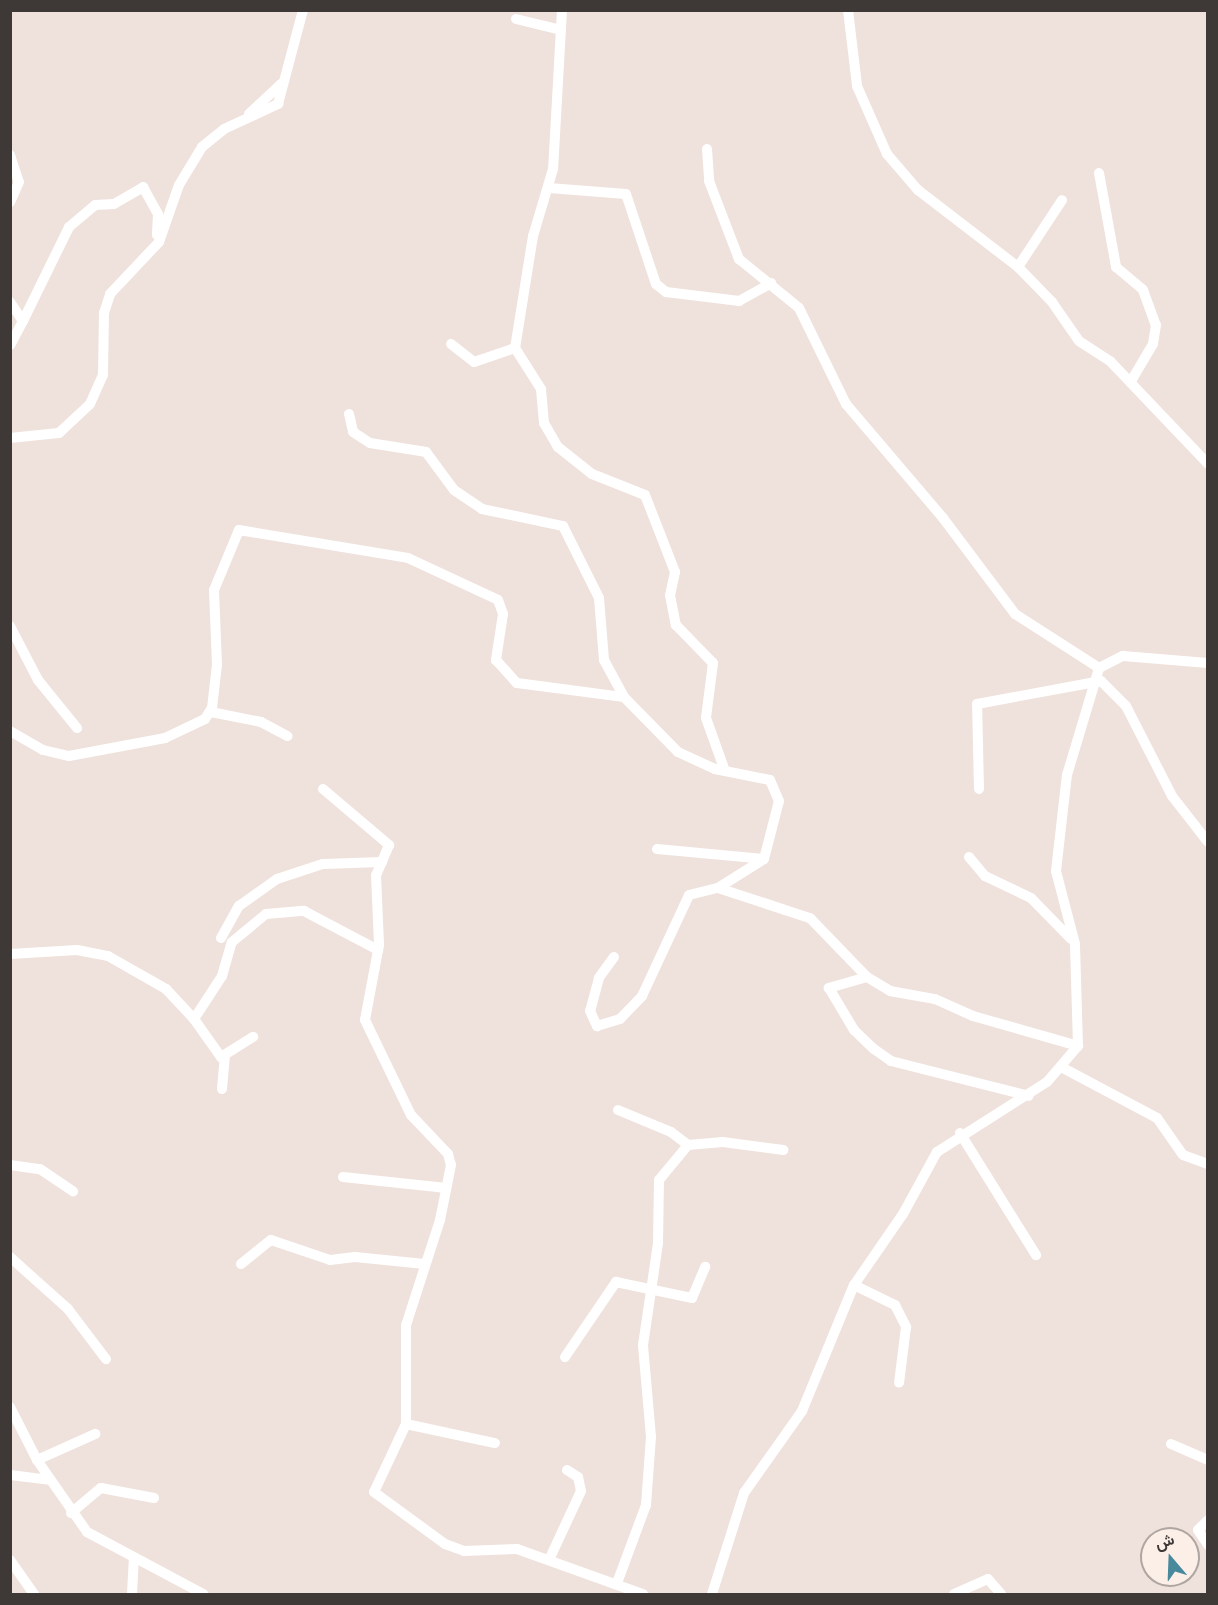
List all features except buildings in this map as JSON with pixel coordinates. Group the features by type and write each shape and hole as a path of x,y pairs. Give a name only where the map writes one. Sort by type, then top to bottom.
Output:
{"street":[{"path":"10,438 59,433 90,404 103,375 106,303 124,276 155,248 193,158 214,135 279,104 303,10"},
{"path":"562,10 558,124 549,188 533,236 515,348 541,389 544,423 558,447 592,474 645,495 675,572 670,595 676,625 713,663 706,718 726,771"},
{"path":"848,10 857,86 887,154 918,190 1018,267 1052,302 1079,341 1131,381 1208,464"},
{"path":"516,19 561,30"},
{"path":"707,149 709,181 739,259 799,308 846,404 943,518 1003,601 1099,668"},
{"path":"10,155 19,182 10,202"},
{"path":"1099,173 1116,267 1143,290 1156,325 1153,344 1131,381"},
{"path":"10,345 69,227 95,205 114,204 143,187 158,214 155,248"},
{"path":"549,188 626,194 656,284 666,292 739,301 771,283"},
{"path":"1018,267 1062,200"},
{"path":"10,302 24,321"},
{"path":"451,344 474,362 515,348"},
{"path":"349,414 353,432 370,442 426,452 454,490 482,509 563,526 599,598 604,660 624,697 669,747 726,771 763,777 777,790 764,859 718,888 689,895 642,996 620,1019 597,1026 590,1011 599,978 614,957"},
{"path":"211,712 217,657 214,590 232,536 244,529 287,541 408,558 445,572 501,603 495,653 499,666 517,683 624,697"},
{"path":"10,626 38,680 77,728"},
{"path":"1099,668 1123,656 1208,663"},
{"path":"712,1594 744,1493 802,1411 854,1285 937,1152 960,1133 1029,1096 1063,1068 1078,1046 1075,944 1056,871 1067,775 1099,668"},
{"path":"979,789 977,704 1103,682 1126,706 1172,796 1208,842"},
{"path":"10,731 43,750 69,756 165,738 211,712 261,722 287,736"},
{"path":"323,789 389,845 375,889 378,950 365,1020 411,1115 448,1154 446,1188 404,1335 406,1424 376,1485 380,1498 464,1551 517,1549 642,1594"},
{"path":"657,849 764,859"},
{"path":"969,857 985,876 1031,897 1075,944"},
{"path":"221,938 239,906 277,879 323,864 382,862"},
{"path":"718,888 803,914 867,977 890,991 935,999 972,1016 1078,1046"},
{"path":"194,1019 222,976 232,942 266,914 304,911 378,950"},
{"path":"10,954 77,950 108,956 166,989 194,1019 212,1052 225,1057"},
{"path":"867,977 829,988 854,1030 874,1049 891,1061 1029,1096"},
{"path":"222,1089 225,1057 253,1037"},
{"path":"1063,1068 1157,1118 1183,1155 1208,1164"},
{"path":"618,1110 688,1145 723,1142 783,1150"},
{"path":"960,1133 1036,1255"},
{"path":"617,1584 646,1505 651,1437 643,1346 649,1289 658,1244 659,1180 688,1145"},
{"path":"10,1165 40,1168 73,1191"},
{"path":"343,1177 446,1188"},
{"path":"242,1264 271,1240 330,1260 355,1257 425,1264"},
{"path":"10,1257 68,1309 106,1359"},
{"path":"565,1357 616,1282 692,1298 705,1267"},
{"path":"854,1285 895,1305 906,1328 899,1383"},
{"path":"10,1407 48,1479 87,1532 202,1594"},
{"path":"406,1424 495,1443"},
{"path":"37,1460 95,1434"},
{"path":"1171,1444 1208,1460"},
{"path":"549,1560 581,1491 578,1477 567,1470"},
{"path":"10,1475 48,1479"},
{"path":"71,1513 101,1488 154,1498"},
{"path":"1208,1521 1198,1530 1208,1545"},
{"path":"132,1594 134,1559"},
{"path":"10,1560 34,1594"},
{"path":"954,1594 988,1579 1001,1594"}]}
